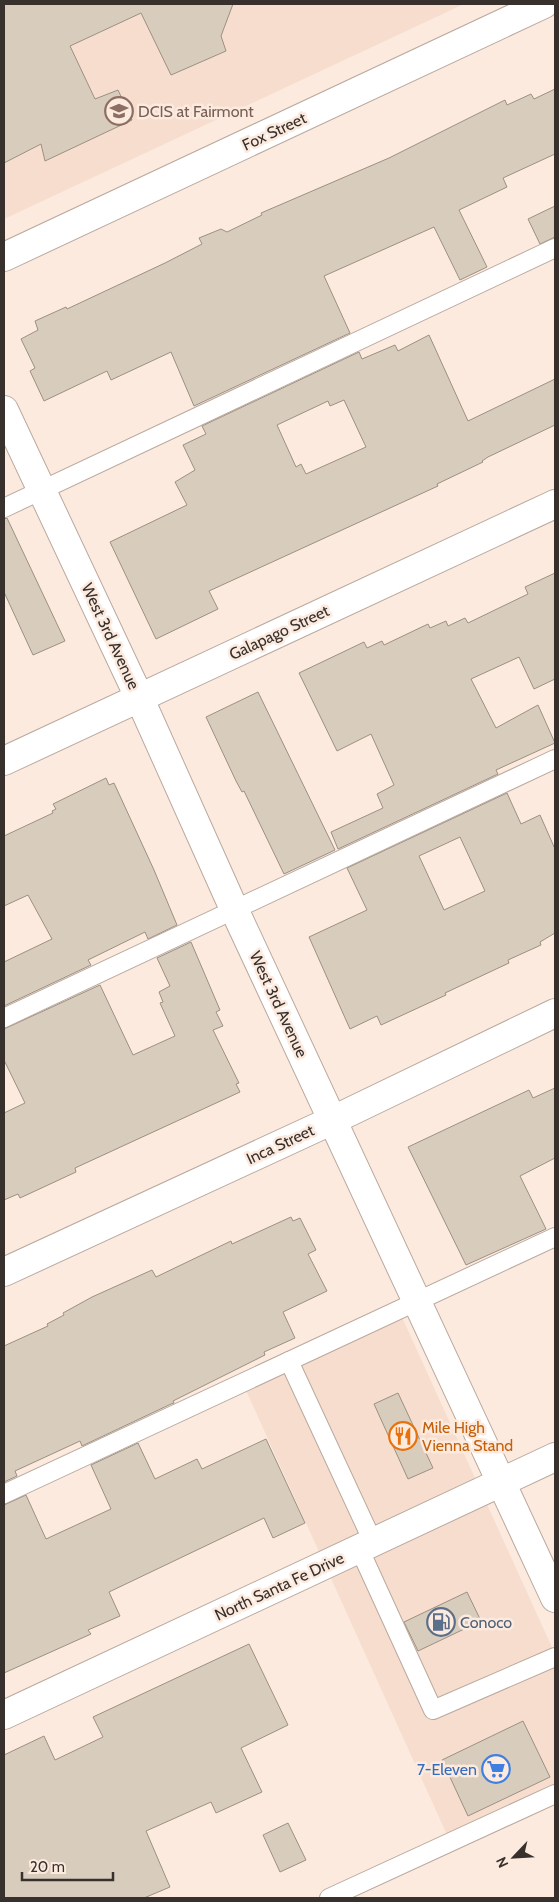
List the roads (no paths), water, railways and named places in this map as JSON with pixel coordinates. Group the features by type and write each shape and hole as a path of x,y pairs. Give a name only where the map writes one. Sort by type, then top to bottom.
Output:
{"street":[{"name":"Fox Street","path":"4,257 544,4"},
{"name":"West 3rd Avenue","path":"4,410 43,490 234,909 555,1598"},
{"name":"Galapago Street","path":"4,761 555,504"},
{"name":"Inca Street","path":"4,1272 333,1120 555,1013"},
{"name":"North Santa Fe Drive","path":"4,1715 555,1457"}],"lane":[{"path":"4,508 555,248"},
{"path":"4,1018 555,759"},
{"path":"4,1494 555,1237"},
{"path":"289,1361 433,1710 555,1657"},
{"path":"329,1898 555,1794"}],"place":[{"name":"DCIS at Fairmont","path":"119,111"},
{"name":"Mile High Vienna Stand","path":"403,1436"},
{"name":"Conoco","path":"441,1622"},
{"name":"7-Eleven","path":"496,1769"}]}
